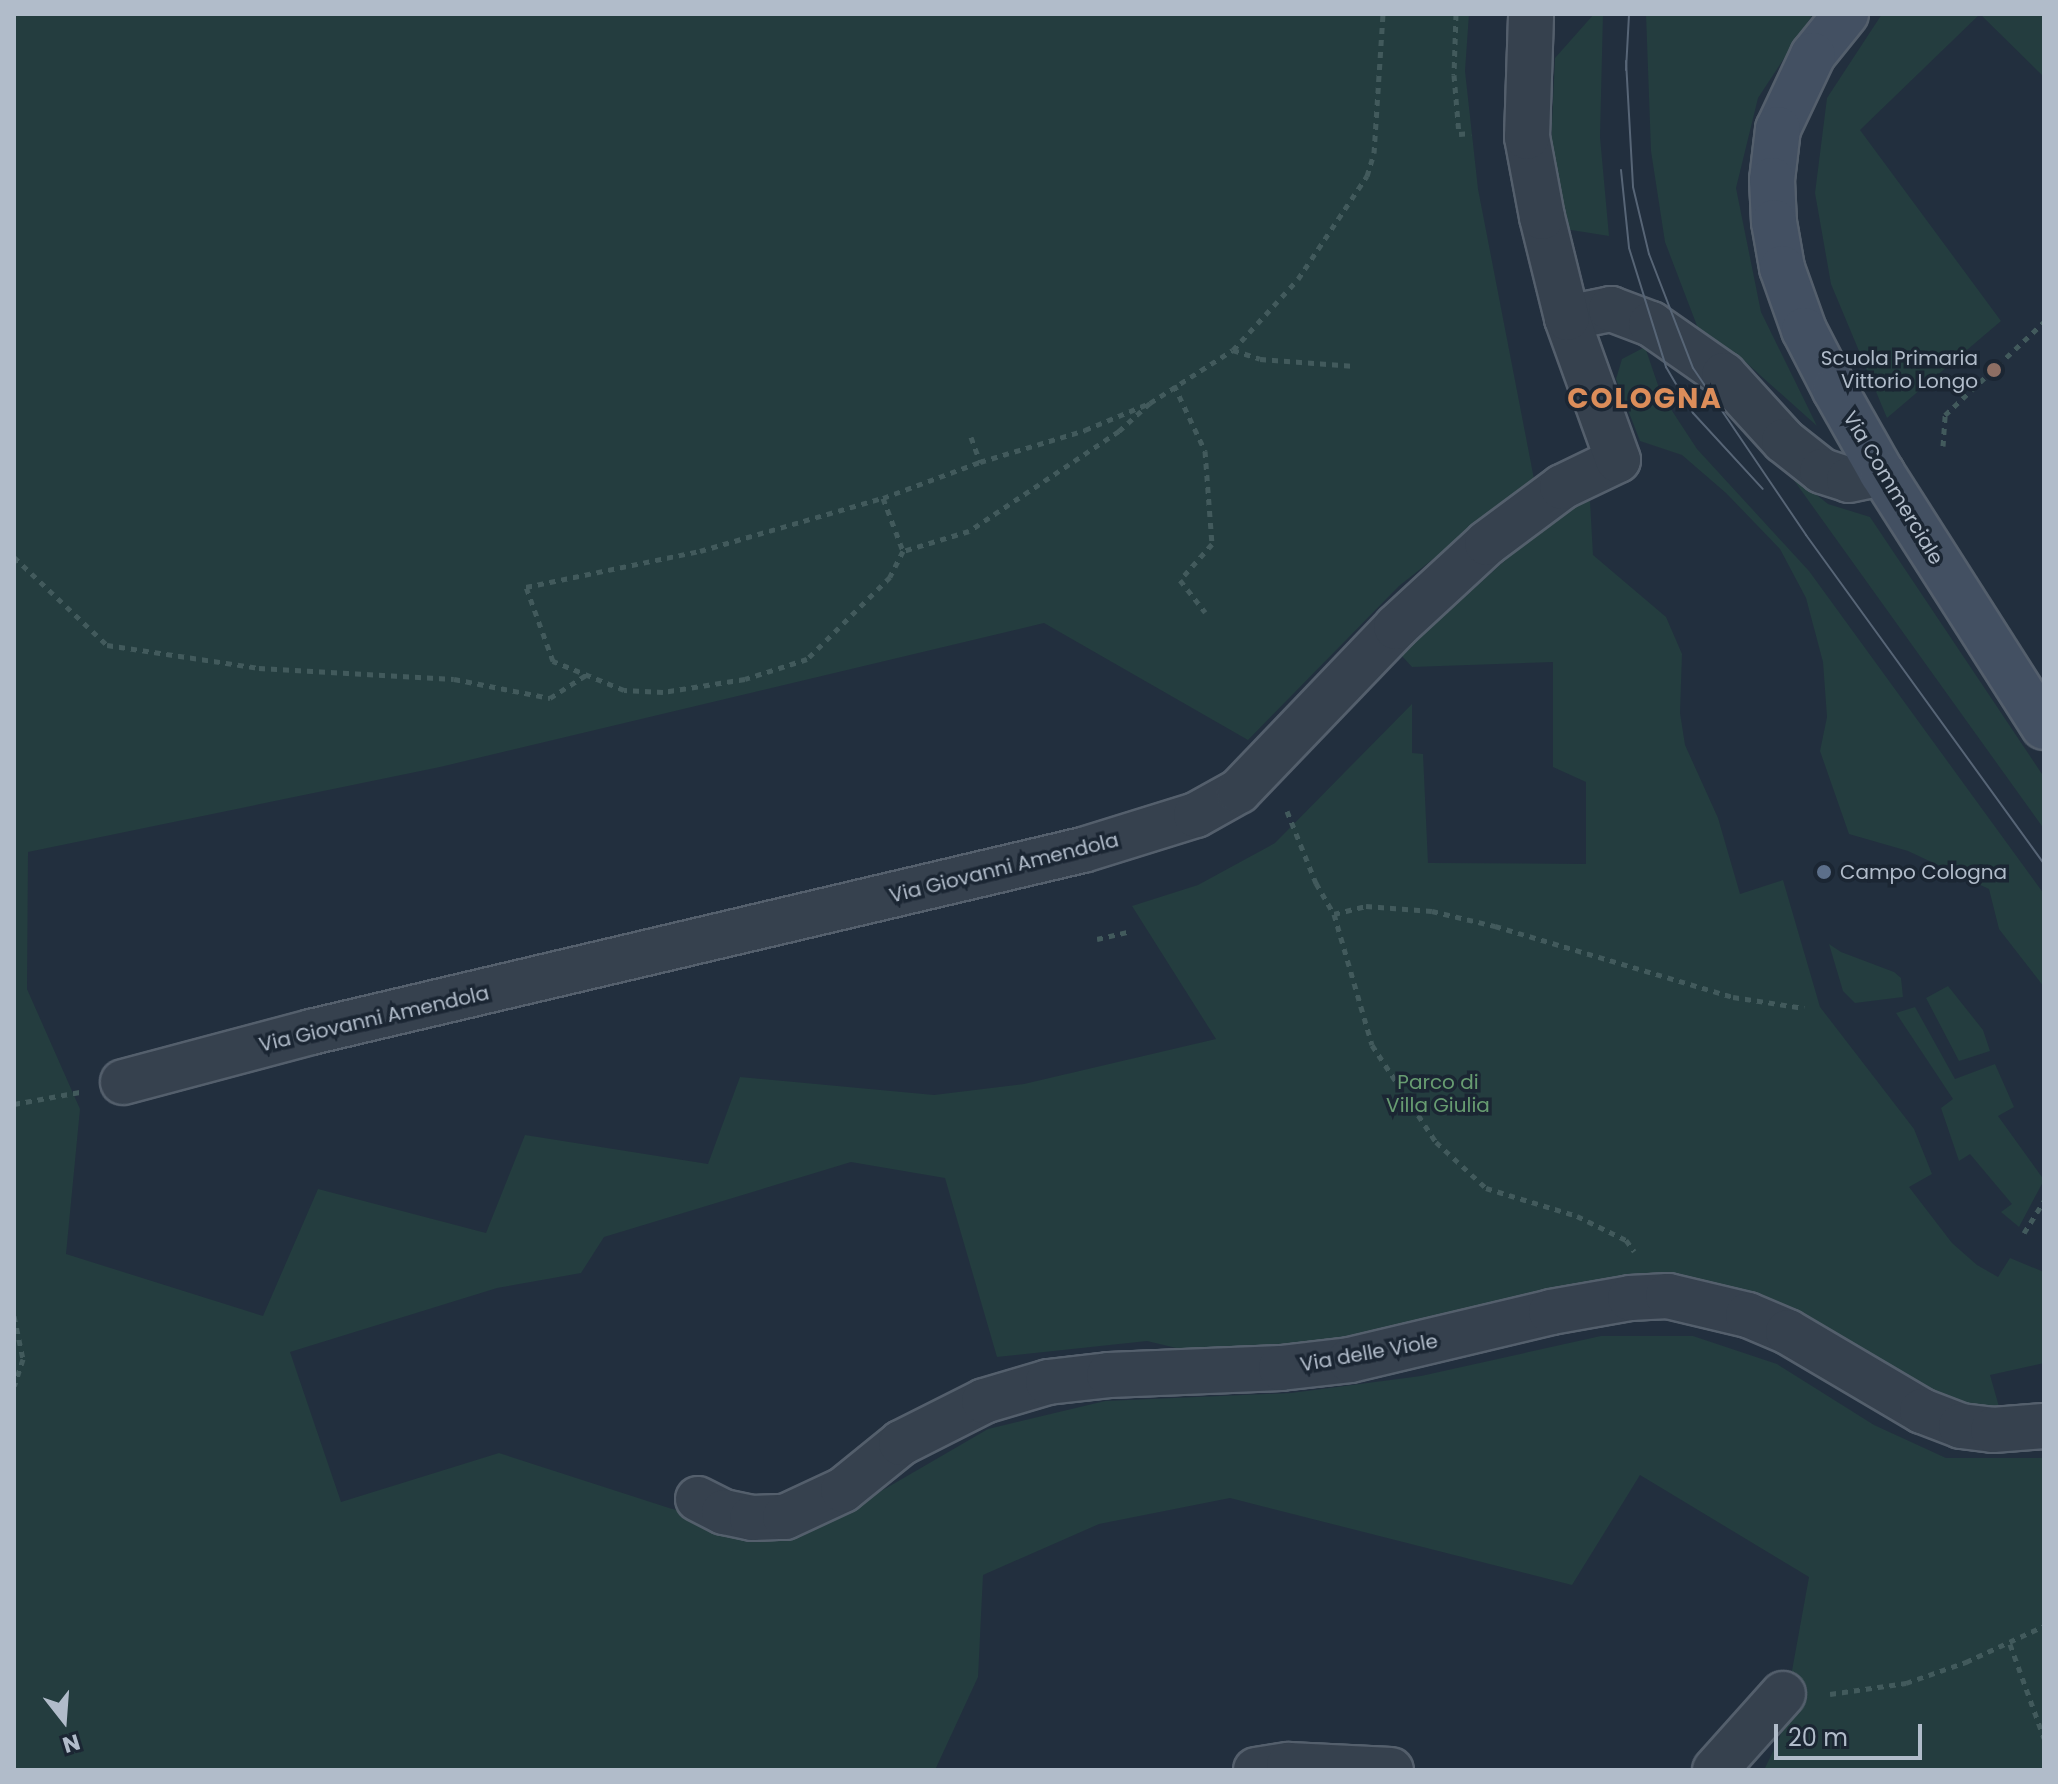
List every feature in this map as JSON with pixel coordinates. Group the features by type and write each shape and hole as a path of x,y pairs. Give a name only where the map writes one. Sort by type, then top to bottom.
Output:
{"main road":[{"name":"Via Commerciale","path":"1846,14 1813,55 1778,129 1772,180 1774,222 1782,268 1804,330 1882,473 2044,727"}],"street":[{"name":"Via Giovanni Amendola","path":"123,1082 311,1032 1083,850 1196,815 1239,791 1396,627 1487,543 1562,487 1618,460 1567,318 1527,137 1531,14"},
{"path":"1567,318 1611,309 1651,324 1724,375 1784,441 1822,471 1849,480 1882,473"},
{"name":"Via delle Viole","path":"698,1499 724,1512 752,1518 785,1517 843,1490 901,1443 984,1401 1048,1382 1109,1375 1281,1368 1350,1360 1551,1312 1630,1298 1668,1296 1748,1315 1788,1332 1922,1411 1961,1426 1993,1430 2044,1426"},
{"path":"1715,1770 1783,1694"},
{"path":"1256,1770 1289,1765 1391,1770"}],"path":[{"path":"1150,403 1085,430 980,462 883,498 714,547 526,587 553,661 624,690 663,692 745,679 807,659 890,577 903,551 969,531 1119,431 1174,385 1233,350 1298,279 1367,176 1374,153 1383,14"},
{"path":"1456,14 1454,75 1459,134 1471,133"},
{"path":"1943,446 1945,415 2044,322"},
{"path":"1233,350 1260,359 1355,366"},
{"path":"1174,385 1205,451 1212,544 1180,580 1205,612"},
{"path":"971,437 980,462"},
{"path":"883,498 903,551"},
{"path":"14,557 107,645 259,668 454,679 550,698 586,674"},
{"path":"1266,766 1316,883 1334,914 1372,1045 1436,1142 1486,1188 1577,1216 1626,1240 1668,1296"},
{"path":"1334,914 1366,906 1432,911 1536,938 1733,997 1804,1008"},
{"path":"1097,939 1131,931"},
{"path":"14,1104 123,1082"},
{"path":"2024,1233 2044,1201"},
{"path":"14,1316 23,1359 14,1386"},
{"path":"1783,1694 1807,1696 1891,1686 1939,1672 2010,1644 2044,1626"},
{"path":"2010,1644 2044,1738"}],"green space":[{"name":"Parco di Villa Giulia","path":"14,14 1469,14 1465,71 1478,189 1534,479 1399,586 1248,740 1044,623 440,767 28,852 27,989 80,1109 66,1254 263,1316 318,1189 486,1233 525,1135 708,1164 740,1077 934,1095 1024,1084 1216,1039 1132,906 1198,885 1275,843 1412,704 1412,753 1423,754 1428,863 1586,864 1586,782 1553,767 1553,662 1412,667 1401,655 1558,512 1574,503 1590,501 1593,555 1666,617 1682,654 1680,713 1685,745 1718,818 1740,894 1783,880 1820,1007 1914,1129 1932,1174 1909,1187 1952,1243 1977,1265 1998,1277 2010,1258 2044,1272 2044,1363 1990,1375 2003,1421 1969,1419 1730,1296 1381,1341 1218,1358 1147,1341 997,1357 945,1178 851,1162 604,1237 581,1273 497,1288 290,1352 341,1502 499,1453 669,1508 781,1538 852,1508 988,1429 1105,1401 1291,1393 1421,1376 1601,1336 1693,1336 1777,1364 1874,1425 1946,1458 2044,1458 2044,1766 2040,1770 1764,1770 1780,1737 1809,1577 1640,1475 1572,1585 1230,1498 1099,1524 983,1575 978,1677 935,1770 14,1770"},
{"path":"1594,14 1603,14 1600,137 1609,236 1565,229 1551,146 1555,58"},
{"path":"1646,14 1813,14 1758,98 1736,188 1761,312 1817,426 1741,358 1699,331 1665,242 1651,151"},
{"path":"1882,14 1980,14 1860,130 2001,321 1887,418 1831,284 1815,193 1827,98"},
{"path":"1980,14 2044,14 2044,77"},
{"path":"1645,347 1661,394 1697,449 1809,571 2044,894 2044,987 1999,929 1989,889 1908,851 1849,834 1820,751 1827,717 1823,662 1806,598 1780,549 1726,493 1682,455 1640,441 1616,379 1622,359"},
{"path":"1788,472 1828,504 1870,517 2044,777 2044,829"},
{"path":"1829,944 1841,952 1894,972 1901,978 1903,997 1855,1003 1843,991"},
{"path":"1948,986 1983,1030 1990,1051 1959,1061 1926,998"},
{"path":"1915,1007 1955,1079 1995,1064 2014,1107 1998,1116 2044,1180 2019,1227 2001,1212 2012,1204 1970,1154 1959,1161 1941,1108 1953,1099 1896,1013"}],"tram line":[{"path":"1626,70 1629,14"},
{"path":"1626,61 1633,187 1649,254 1693,368 1806,535 2044,864"},
{"path":"1621,170 1629,248 1666,367 1693,413 1763,489"}],"place":[{"name":"Scuola Primaria Vittorio Longo","path":"1994,370"},
{"name":"Campo Cologna","path":"1824,872"}],"district":[{"name":"COLOGNA","path":"1645,399"}]}
